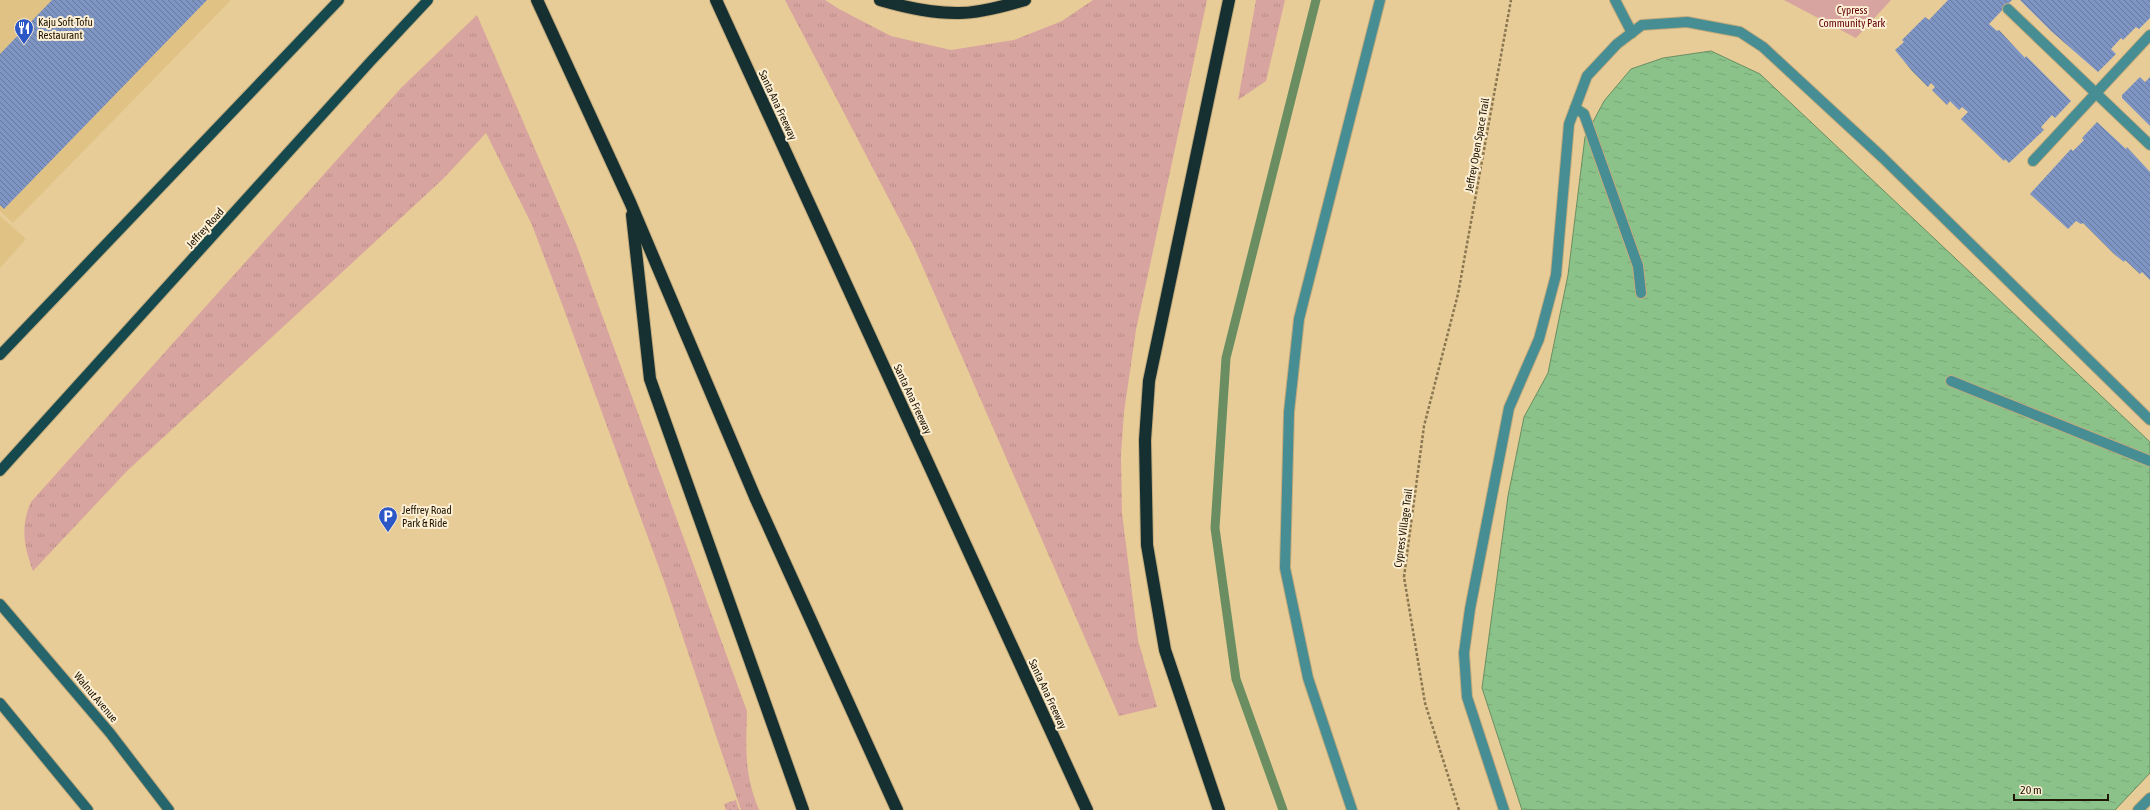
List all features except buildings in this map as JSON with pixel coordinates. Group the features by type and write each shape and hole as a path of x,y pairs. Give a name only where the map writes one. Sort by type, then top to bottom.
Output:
{"highway":[{"path":"537,0 630,202 755,497 897,810"},
{"name":"Santa Ana Freeway","path":"716,0 1087,810"},
{"path":"880,0 901,6 956,13 1009,5 1025,0"},
{"path":"1219,810 1165,650 1147,545 1145,440 1149,381 1229,0"},
{"path":"630,202 650,379 803,810"}],"main road":[{"path":"0,355 339,0"},
{"name":"Jeffrey Road","path":"0,471 398,31 428,0"},
{"name":"Walnut Avenue","path":"0,604 110,733 169,810"},
{"path":"0,703 86,809"}],"lane":[{"path":"1352,810 1308,678 1285,568 1289,419 1299,319 1380,0"},
{"path":"1616,0 1632,32"},
{"path":"2008,9 2150,146"},
{"path":"1504,810 1467,697 1464,653 1470,609 1509,408 1539,339 1556,275 1569,124 1587,76 1617,44 1642,25 1687,22 1740,32 1762,47 1882,157 2150,420"},
{"path":"2033,161 2150,35"},
{"path":"1575,108 1584,114 1638,266 1641,293"},
{"path":"1951,381 2150,461"},
{"path":"2138,810 2150,798"}],"path":[{"name":"Jeffrey Open Space Trail","path":"1458,294 1511,0"},
{"name":"Cypress Village Trail","path":"1458,294 1424,426 1404,576 1425,703 1459,810"}],"shaded area":[{"path":"0,0 231,0 13,223 0,211"},
{"path":"0,216 26,239 0,268"}],"green space":[{"path":"785,0 825,0 891,36 951,50 1014,40 1062,21 1093,0 1207,0 1136,330 1124,412 1121,455 1122,513 1138,640 1157,707 1119,716 914,247"},
{"path":"1256,0 1285,0 1266,81 1238,100"},
{"name":"Cypress Community Park","path":"1784,0 1891,0 1856,38"},
{"path":"477,15 576,244 747,711 746,750 748,773 759,810 741,810 664,581 562,304 532,225 486,133 443,179 127,471 33,571 27,553 24,536 25,520 31,502 401,88"},
{"path":"736,800 739,810 726,810 724,804"}],"water":[{"path":"1711,51 1760,74 2150,442 2150,773 2115,810 1522,810 1482,688 1508,496 1524,417 1548,373 1568,275 1585,137 1604,101 1631,69 1663,58"}],"waterway":[{"path":"1283,810 1236,679 1215,528 1226,358 1316,0"}],"place":[{"name":"Kaju Soft Tofu Restaurant","path":"24,45"},
{"name":"Jeffrey Road Park & Ride","path":"388,533"}]}
